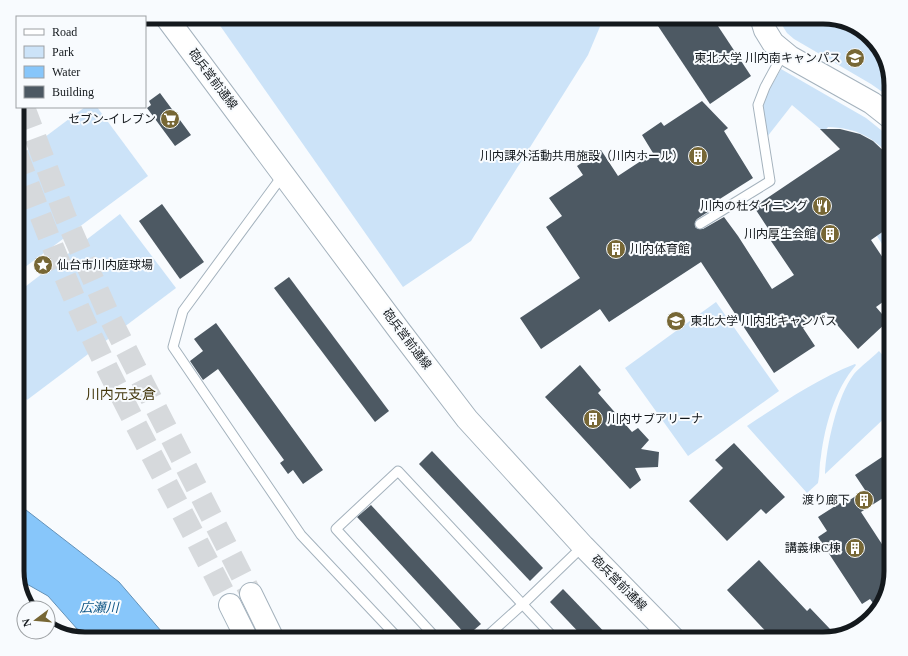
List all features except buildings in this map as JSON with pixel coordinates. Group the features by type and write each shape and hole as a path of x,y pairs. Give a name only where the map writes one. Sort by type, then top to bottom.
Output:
{"main road":[{"name":"砲兵営前通線","path":"171,24 467,419 583,546 667,632"},
{"path":"763,24 765,30 780,49 872,103 884,112"},
{"path":"251,594 270,632"},
{"path":"230,605 244,632"}],"lane":[{"path":"700,224 770,181 758,105 765,87 778,63 780,49"},
{"path":"284,174 183,311 173,347 301,535 392,632"},
{"path":"431,632 336,529 398,471 549,632"},
{"path":"492,632 583,546"}],"green space":[{"path":"219,24 601,24 588,55 471,241 403,287"},
{"name":"東北大学 川内南キャンパス","path":"781,24 835,25 850,30 866,42 878,58 883,73 884,93 794,39 787,33"},
{"path":"781,69 866,118 884,132 884,149 870,138 855,131 828,127 824,132 792,105 767,137 763,105 766,95"},
{"path":"84,108 98,108 148,176 24,268 24,153"},
{"path":"120,214 176,288 27,400 24,396 24,288"},
{"path":"884,231 884,247 877,236"},
{"path":"716,302 779,391 688,456 625,368"},
{"path":"879,351 884,357 884,419 825,474 830,436 842,395 854,374"},
{"path":"855,364 856,365 842,385 828,420 820,459 818,483 807,493 747,426 813,384"}],"water":[{"name":"広瀬川","path":"24,508 119,582 162,632 79,632 56,605 56,600 52,600 48,596 25,583 24,575"}],"tunnel":[{"path":"24,108 65,216 111,320 251,594"},
{"path":"24,172 61,267 90,333 124,402 230,605"}],"place":[{"name":"東北大学 川内南キャンパス","path":"855,58"},
{"name":"セブン-イレブン","path":"170,119"},
{"name":"川内課外活動共用施設（川内ホール）","path":"698,156"},
{"name":"川内の杜ダイニング","path":"822,206"},
{"name":"川内厚生会館","path":"830,234"},
{"name":"川内体育館","path":"616,249"},
{"name":"仙台市川内庭球場","path":"43,265"},
{"name":"東北大学 川内北キャンパス","path":"676,321"},
{"name":"川内サブアリーナ","path":"593,419"},
{"name":"渡り廊下","path":"864,500"},
{"name":"講義棟C棟","path":"855,548"}],"district":[{"name":"川内元支倉","path":"121,394"}]}
